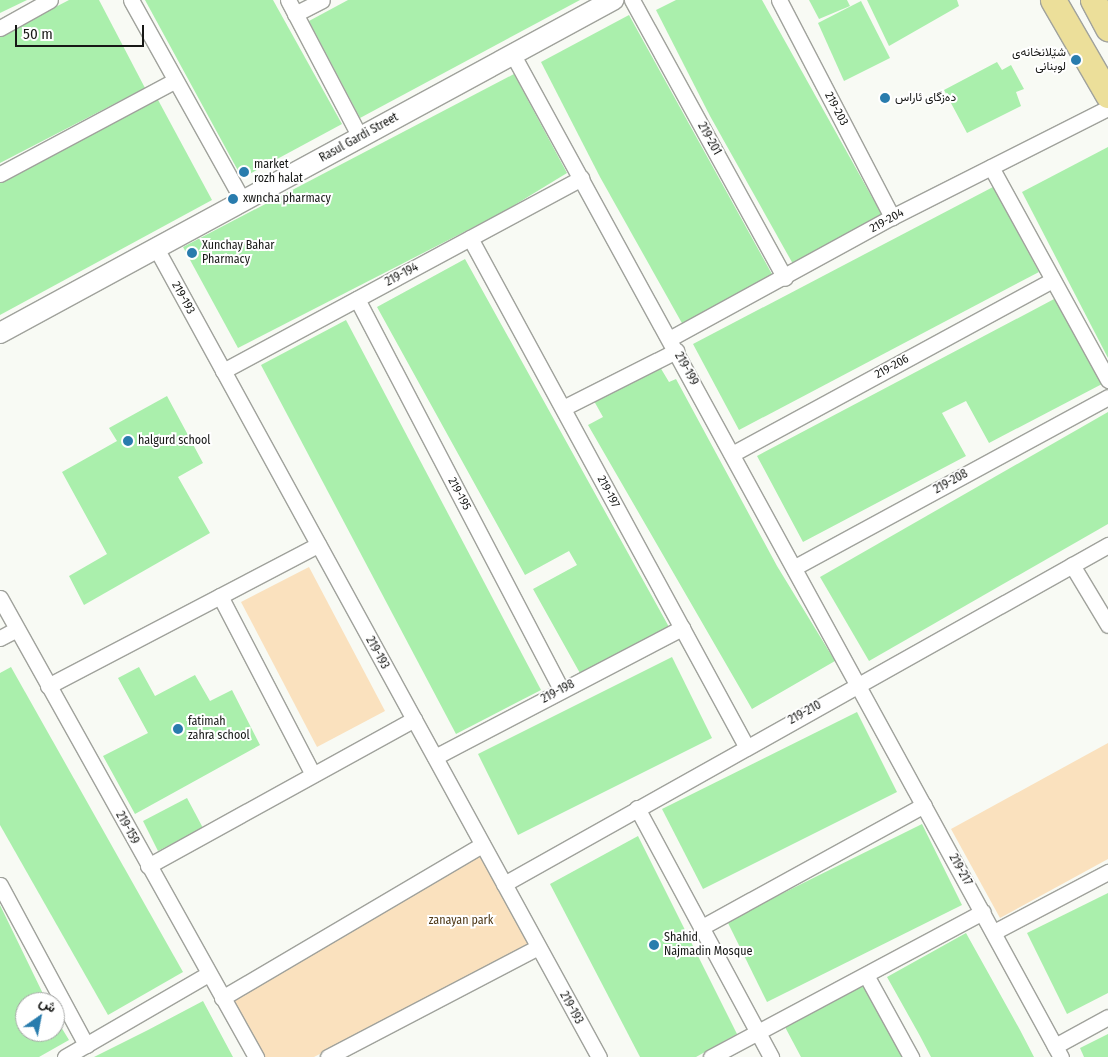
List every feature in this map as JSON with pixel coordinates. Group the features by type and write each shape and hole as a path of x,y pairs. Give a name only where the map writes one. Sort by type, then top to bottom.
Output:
{"main road":[{"path":"1053,0 1108,95"},
{"path":"1093,0 1108,28"}],"street":[{"path":"0,28 50,0"},
{"path":"132,0 174,80 243,201"},
{"path":"288,0 360,137"},
{"path":"295,14 322,0"},
{"name":"Rasul Gardi Street","path":"0,333 613,0"},
{"name":"219-201","path":"632,0 785,278"},
{"name":"219-203","path":"779,0 892,217"},
{"name":"219-199","path":"513,55 858,684"},
{"path":"0,174 174,80"},
{"name":"219-204","path":"563,408 892,217 1108,108"},
{"path":"991,168 1108,380"},
{"name":"219-194","path":"223,372 581,178"},
{"name":"219-197","path":"470,238 746,746"},
{"name":"219-193","path":"156,248 599,1057"},
{"name":"219-206","path":"732,454 1052,280"},
{"name":"219-195","path":"357,299 561,690"},
{"name":"219-208","path":"795,567 1108,396"},
{"path":"48,686 318,544"},
{"name":"219-210","path":"504,884 746,746 1108,545"},
{"path":"1072,565 1108,624"},
{"path":"220,596 312,774"},
{"name":"219-159","path":"0,598 256,1057"},
{"name":"219-198","path":"434,757 682,628"},
{"path":"0,638 17,629"},
{"name":"219-217","path":"858,684 1058,1051"},
{"path":"148,866 414,719"},
{"path":"702,927 924,805"},
{"path":"637,808 771,1057"},
{"path":"222,998 482,845"},
{"path":"994,932 1108,872"},
{"path":"0,885 86,1045"},
{"path":"711,1057 983,912"},
{"path":"328,1057 538,947"},
{"path":"65,1057 208,974"},
{"path":"866,975 912,1057"},
{"path":"1058,1051 1108,1017"}],"green space":[{"path":"309,567 385,711 317,747 241,602"},
{"path":"1108,743 1108,859 1000,918 951,829"},
{"name":"zanayan park","path":"482,845 536,943 314,1057 261,1057 231,1002"}],"building":[{"path":"0,0 27,0 0,13"},
{"path":"69,0 99,0 145,88 0,163 0,36"},
{"path":"145,0 273,0 342,124 242,178"},
{"path":"348,0 580,0 360,118 309,21"},
{"path":"676,0 762,0 882,215 793,264 710,116 656,10"},
{"path":"809,0 847,0 850,6 819,19"},
{"path":"867,0 957,0 959,6 889,46"},
{"path":"861,1 890,58 844,81 818,23"},
{"path":"629,15 773,276 683,325 600,177 541,62"},
{"path":"997,62 1002,70 1011,65 1024,89 1016,92 1021,106 967,133 944,90"},
{"path":"514,74 567,173 503,212 238,348 183,247"},
{"path":"157,98 212,200 0,315 0,183"},
{"path":"1108,147 1108,358 1022,192"},
{"path":"993,187 1039,272 739,430 693,344"},
{"path":"465,259 669,627 581,675 533,589 577,565 569,551 525,575 377,307"},
{"path":"1056,298 1102,384 989,443 966,401 942,413 966,456 803,542 757,456"},
{"path":"346,320 541,690 456,734 261,365"},
{"path":"660,367 669,382 676,379 777,566 835,661 752,709 588,425 603,417 594,401"},
{"path":"167,396 203,463 178,477 210,533 84,605 69,576 107,554 62,472 117,441 109,428"},
{"path":"1108,412 1108,524 869,661 820,577"},
{"path":"672,657 712,738 518,835 478,754"},
{"path":"11,667 183,972 108,1015 0,825 0,673"},
{"path":"139,667 155,696 195,675 210,701 232,690 260,745 135,814 103,756 148,733 118,678"},
{"path":"857,712 897,792 703,889 662,809"},
{"path":"187,798 203,828 158,851 143,821"},
{"path":"922,824 962,905 767,1002 727,921"},
{"path":"638,836 737,1034 696,1057 640,1057 550,884"},
{"path":"1108,893 1108,993 1067,1014 1027,933"},
{"path":"0,905 42,992 15,992 15,1042 65,1042 65,1033 69,1040 39,1057 0,1057"},
{"path":"966,933 1034,1057 931,1057 887,977"},
{"path":"864,983 904,1057 801,1057 785,1027"},
{"path":"203,1001 233,1057 94,1057 148,1030"},
{"path":"1108,1034 1108,1057 1084,1057 1080,1048"}],"place":[{"name":"شێلانخانەی لوبنانی","path":"1076,60"},
{"name":"دەزگای ئاراس","path":"885,98"},
{"name":"market rozh halat","path":"244,172"},
{"name":"xwncha pharmacy","path":"233,199"},
{"name":"Xunchay Bahar Pharmacy","path":"192,253"},
{"name":"halgurd school","path":"128,441"},
{"name":"fatimah zahra school","path":"178,729"},
{"name":"Shahid Najmadin Mosque","path":"654,945"}]}
